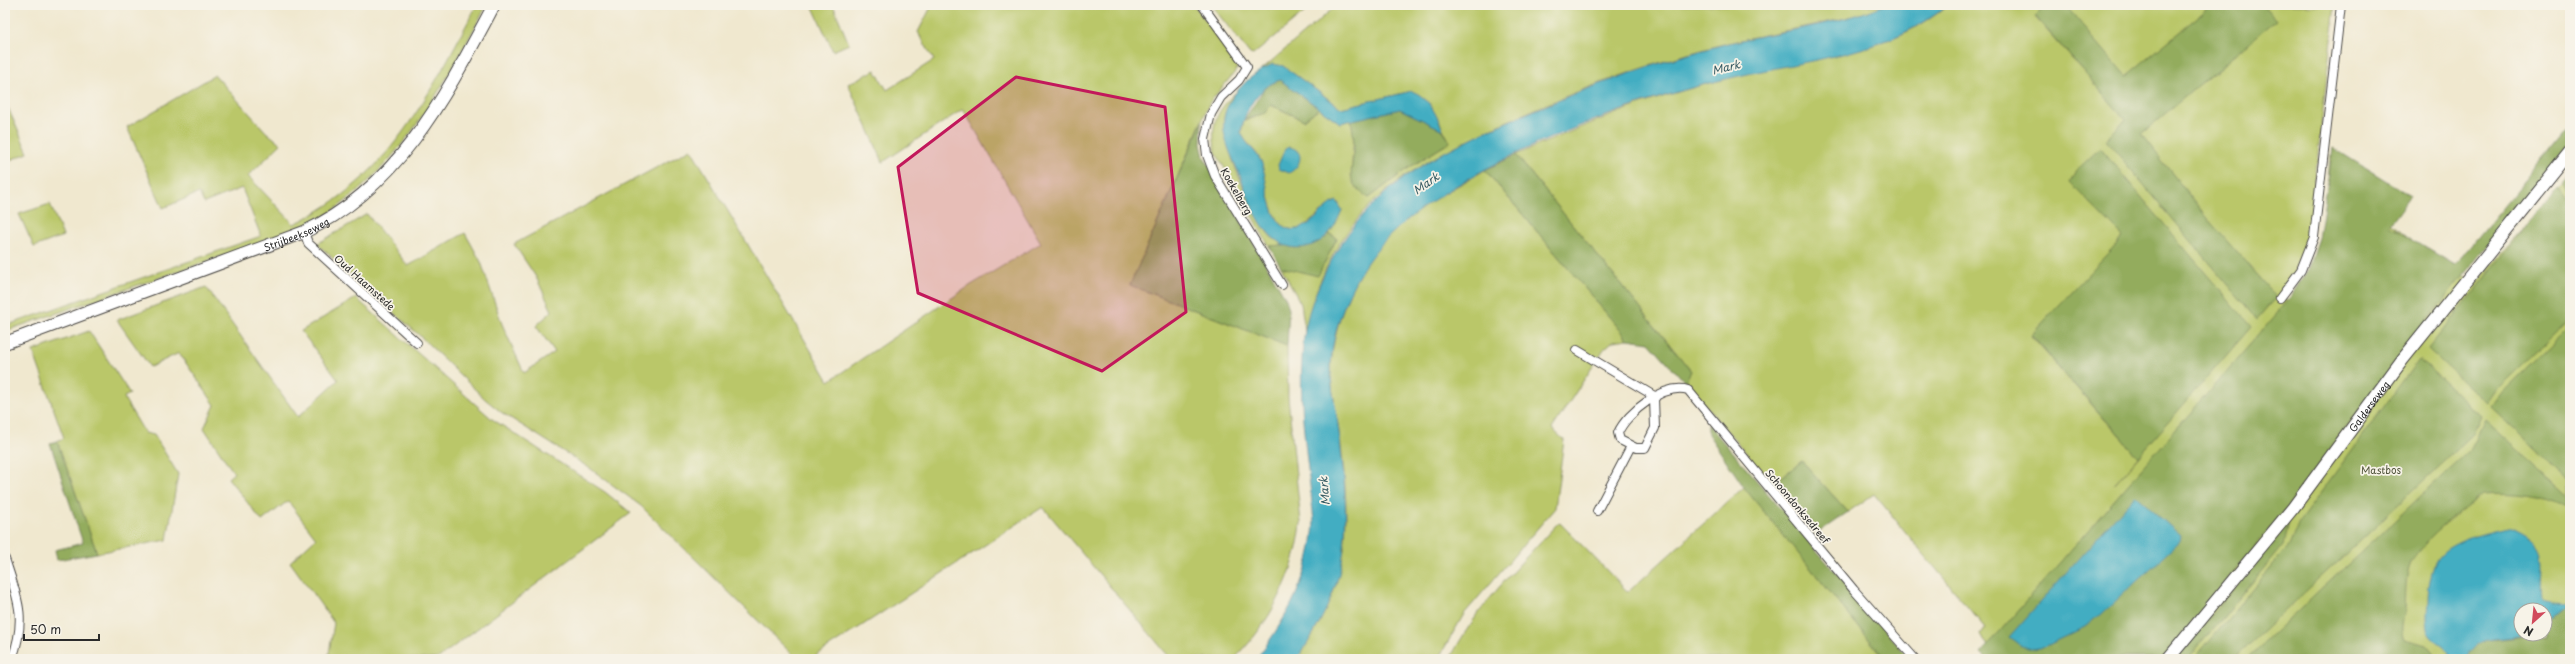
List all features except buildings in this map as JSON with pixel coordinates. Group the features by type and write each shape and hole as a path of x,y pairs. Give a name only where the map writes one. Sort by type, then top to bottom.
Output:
{"street":[{"name":"Strijbeekseweg","path":"5,343 304,232 335,216 365,194 406,153 458,72 494,5"},
{"name":"Koekelberg","path":"1202,5 1247,67 1239,80 1221,97 1211,114 1205,139 1208,155 1216,176 1282,285"},
{"path":"2280,298 2301,270 2314,237 2341,5"},
{"name":"Galderseweg","path":"2168,659 2293,508 2403,359 2570,152"},
{"name":"Oud Haamstede","path":"304,232 308,242 417,343"},
{"path":"1577,350 1655,398 1655,428 1650,442 1641,449 1630,446 1597,511"},
{"name":"Schoondonksedreef","path":"1630,446 1618,437 1620,430 1631,414 1655,398 1676,388 1688,390 1854,590 1915,659"},
{"path":"5,559 18,600 21,621 20,637 12,659"}],"highlighted area":[{"path":"1016,77 1165,107 1186,312 1102,371 918,293 898,167"}],"green space":[{"path":"477,5 487,5 455,64 419,121 399,148 377,173 353,196 325,216 309,225 281,236 5,331 5,326 261,236 242,188 204,203 199,193 163,208 127,127 215,75 266,132 281,144 248,176 294,224 327,205 356,183 381,158 404,131 442,70"},
{"path":"812,5 833,5 849,44 833,51"},
{"path":"932,5 1194,5 1237,61 1238,66 1235,72 1210,102 1130,285 1287,346 1288,397 1301,523 1298,542 1287,579 1270,614 1247,645 1234,659 1171,659 1043,507 811,659 797,659 641,506 591,469 501,412 485,399 420,336 317,244 367,214 408,266 465,233 481,262 502,324 524,373 555,352 536,326 552,311 536,277 514,244 691,149 829,381 971,285 1041,243 963,109 883,162 848,84 875,70 887,90 934,60 918,32"},
{"path":"1211,5 1313,5 1253,55 1250,54"},
{"path":"1337,5 1884,5 1866,13 1848,18 1716,46 1658,63 1543,105 1469,139 1432,159 1397,182 1381,195 1366,210 1343,238 1322,276 1312,303 1305,331 1301,304 1281,267 1318,275 1337,238 1329,234 1342,210 1337,201 1300,228 1290,229 1282,225 1276,216 1272,205 1261,161 1241,133 1244,120 1254,118 1271,105 1304,120 1319,108 1340,123 1351,120 1354,134 1352,163 1369,198 1410,167 1450,142 1429,102 1412,91 1341,108 1283,66 1273,64 1261,70"},
{"name":"Mastbos","path":"1948,5 2335,5 2309,233 2295,272 2280,292 2289,303 2321,263 2330,155 2404,193 2389,223 2474,285 2570,174 2570,659 1995,659 1981,634 1985,628 1874,494 1848,512 1802,461 1773,484 1685,382 1691,371 1516,155 1599,120 1663,97 1729,78 1861,49 1898,36 1915,28","holes":["2042,10 2093,82 2035,17","2038,329 2142,453 2113,486 2138,457 2031,336"]},
{"path":"2047,5 2065,5 2126,76 2212,5 2263,5 2276,20 2141,134 2212,224 2276,297 2257,319 2106,140 2125,119 2035,16"},
{"path":"1280,80 1319,108 1304,120 1271,105 1265,113 1244,120 1266,86"},
{"path":"1239,89 1229,103 1224,119 1228,145 1240,180 1256,215 1271,237 1284,245 1269,246 1216,153 1214,142 1214,125 1220,111"},
{"path":"5,101 28,153 5,162"},
{"path":"1400,109 1443,130 1450,142 1410,167 1369,198 1356,187 1351,177 1354,149 1351,120"},
{"path":"1202,122 1201,144 1204,157 1286,299 1289,309 1287,346 1130,285"},
{"path":"2570,126 2570,143 2407,345 2290,504 2162,659 1987,659 1981,653 2287,302 2309,268 2319,239 2333,148 2411,196 2389,226 2455,265"},
{"path":"2100,148 2251,327 2138,457 2031,335 2123,237 2070,183 2076,171"},
{"path":"1516,155 1691,371 1685,382 1649,342 1628,339 1485,170"},
{"path":"1485,170 1628,339 1613,341 1604,349 1552,429 1564,440 1555,508 1464,614 1438,659 1297,659 1321,620 1333,592 1338,578 1344,548 1346,518 1345,486 1331,377 1336,332 1342,312 1359,275 1382,242 1396,228 1417,211"},
{"path":"2570,172 2570,197 2562,182"},
{"path":"2557,187 2570,206 2570,318 2498,387 2487,403 2428,349"},
{"path":"50,204 63,236 34,247 19,214"},
{"path":"1329,234 1337,238 1318,276 1281,267 1269,246 1284,245 1295,248 1327,237"},
{"path":"206,287 298,417 338,380 301,331 356,298 492,419 605,492 631,513 437,659 328,659 334,623 290,562 316,538 288,501 262,521 228,478 234,473 204,428 215,405 179,353 150,367 117,320"},
{"path":"2570,325 2570,480 2491,407 2503,391"},
{"path":"89,331 130,394 124,397 125,400 145,433 154,435 178,474 167,540 97,553 57,441 64,438 33,351"},
{"name":"Mastbos","path":"2419,359 2481,416 2474,433 2234,659 2195,659 2290,544 2299,522"},
{"path":"2485,420 2570,497 2570,507 2527,495 2483,494 2441,528 2420,549 2409,567 2406,583 2402,632 2404,639 2427,645 2439,659 2247,659 2472,448"},
{"path":"1708,424 1910,659 1885,659 1746,490 1708,434"},
{"path":"57,441 97,553 57,560 55,550 83,543 50,443"},
{"path":"1802,461 1848,512 1816,534 1773,484"},
{"path":"1744,487 1885,659 1450,659 1472,622 1485,604 1559,522 1628,592"},
{"path":"2288,523 2283,545 2189,659 2175,659"},
{"path":"5,598 9,617 5,647"},
{"path":"2570,598 2570,645 2560,659 2465,659 2471,647 2487,639 2513,637 2513,642 2553,642 2553,612"}],"water":[{"name":"Mark","path":"1884,5 1948,5 1925,21 1901,34 1875,45 1821,59 1695,87 1645,102 1592,121 1537,144 1485,169 1437,198 1397,228 1368,261 1360,273 1341,314 1333,343 1331,378 1342,455 1345,516 1344,547 1338,577 1328,606 1321,620 1297,659 1256,659 1288,611 1296,595 1303,578 1312,541 1314,522 1306,450 1301,377 1302,354 1309,312 1330,263 1348,234 1368,209 1417,169 1444,152 1502,124 1577,93 1645,68 1691,54 1735,42 1843,19"},
{"path":"1273,64 1283,66 1341,108 1412,91 1428,102 1443,130 1400,109 1340,123 1280,80 1265,88 1253,101 1242,125 1241,133 1261,161 1275,215 1281,224 1288,229 1298,229 1304,227 1337,201 1342,210 1329,233 1319,242 1306,247 1292,247 1280,243 1270,235 1262,224 1248,198 1230,153 1224,132 1224,118 1230,101 1242,85 1257,73"},
{"path":"1289,147 1298,151 1300,159 1296,167 1289,173 1279,169 1278,165 1285,149"},
{"path":"2135,495 2181,536 2180,541 2091,624 2034,650 2027,649 2009,637"},
{"path":"2514,527 2535,540 2542,555 2542,596 2551,600 2567,601 2553,612 2553,602 2513,602 2513,636 2483,641 2471,650 2465,659 2451,659 2448,650 2431,636 2428,628 2427,617 2429,590 2435,563 2442,553 2457,543 2496,530"}]}
